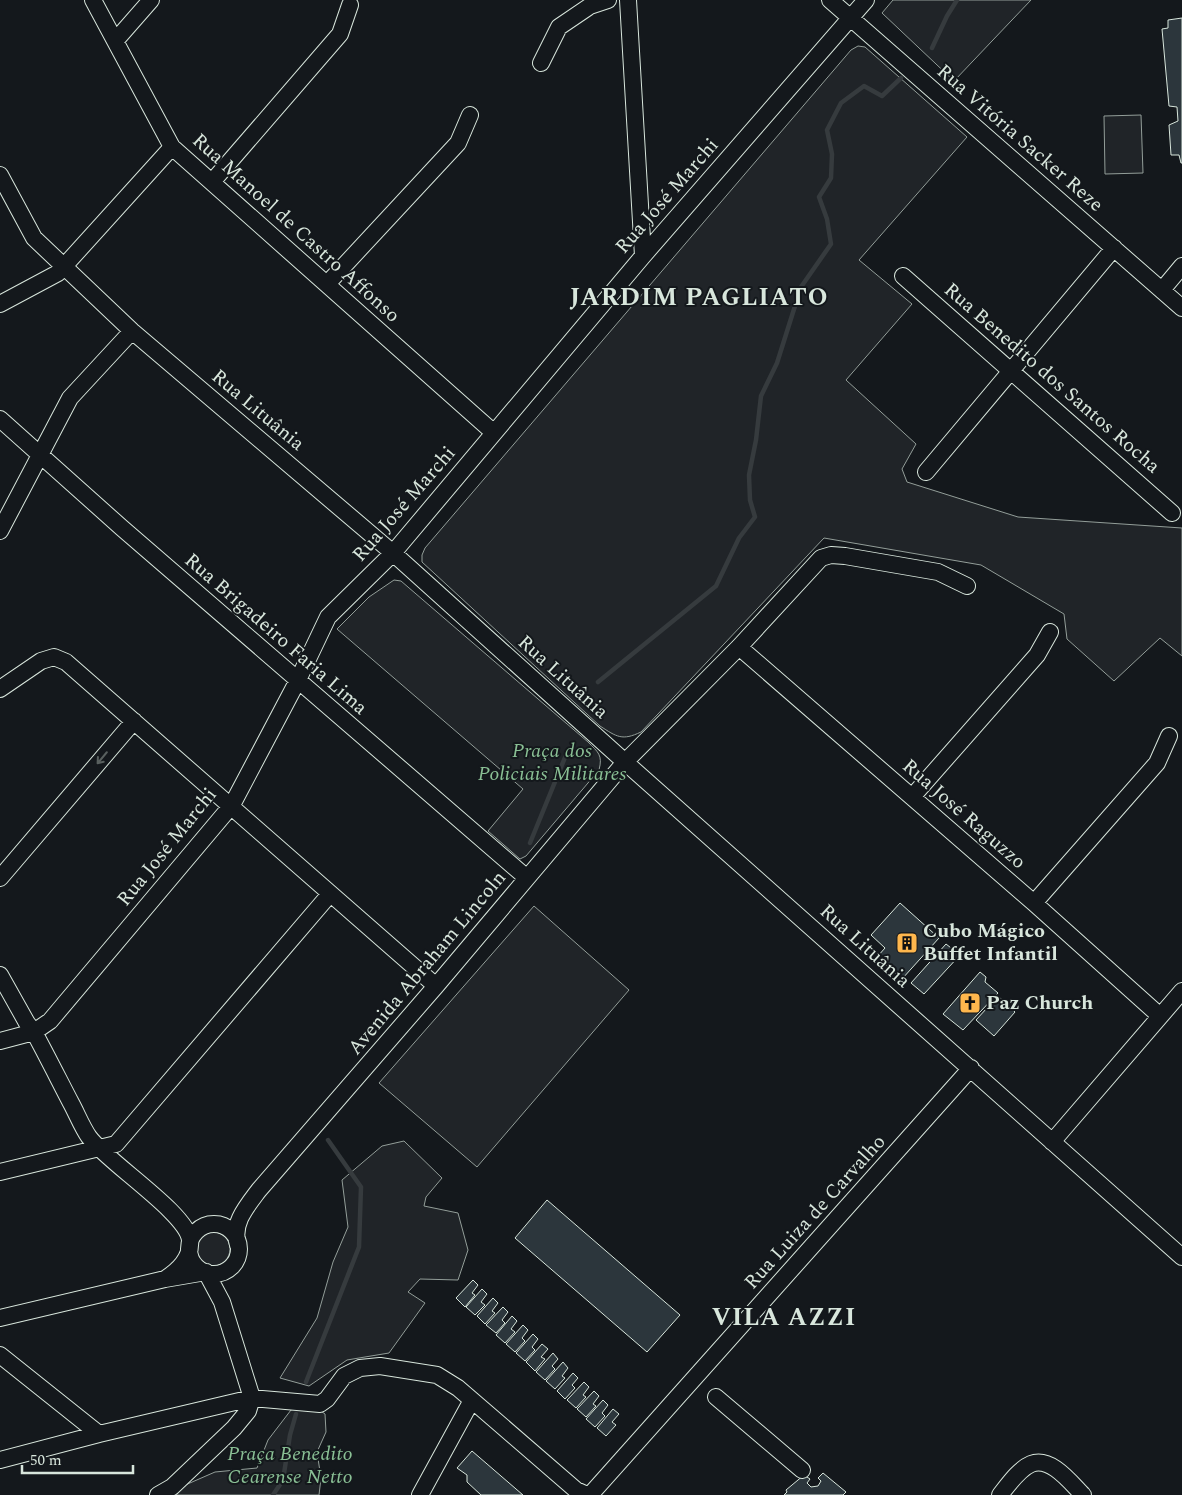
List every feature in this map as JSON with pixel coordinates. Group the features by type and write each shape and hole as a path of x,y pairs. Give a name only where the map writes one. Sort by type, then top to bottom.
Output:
{"street":[{"name":"Rua Manoel de Castro Affonso","path":"94,0 172,147 493,432"},
{"path":"116,40 151,0"},
{"path":"541,63 559,28 590,6 608,0"},
{"path":"628,0 643,256"},
{"name":"Rua Vitória Sacker Reze","path":"830,0 1182,308"},
{"name":"Rua José Marchi","path":"0,1040 34,1032 50,1021 232,805 298,680 328,617 393,553 643,256 866,0"},
{"path":"212,182 340,34 350,5"},
{"path":"327,284 458,143 470,115"},
{"path":"0,304 58,272 172,147"},
{"name":"Rua Lituânia","path":"0,175 34,238 132,330 393,553 1182,1257"},
{"path":"926,472 1114,248"},
{"path":"1162,290 1182,266"},
{"name":"Rua Benedito dos Santos Rocha","path":"903,276 1172,513"},
{"path":"0,531 70,398 132,330"},
{"name":"Rua Brigadeiro Faria Lima","path":"0,419 527,878"},
{"name":"Avenida Abraham Lincoln","path":"237,1241 241,1215 259,1190 436,986 625,762 740,647 821,558 831,555 938,572 967,586"},
{"path":"912,797 1037,655 1050,632"},
{"name":"Rua José Raguzzo","path":"740,647 1034,902 1160,1016"},
{"path":"0,689 40,661 54,657 66,662 232,805 330,894 436,986"},
{"path":"0,878 134,721"},
{"path":"1034,902 1157,763 1168,736"},
{"path":"0,1172 116,1144 330,894"},
{"path":"0,975 27,1024 34,1032 89,1137 170,1211 185,1229 193,1263 206,1272 214,1274 230,1268"},
{"path":"1052,1142 1182,991"},
{"name":"Rua Luiza de Carvalho","path":"588,1495 971,1068"},
{"name":"Avenida Abraham Lincoln","path":"211,1224 226,1219 259,1190"},
{"path":"170,1211 189,1222 224,1226 237,1241 238,1253 230,1268 223,1290 222,1302"},
{"path":"165,1278 184,1264 195,1232 202,1226 211,1224"},
{"path":"0,1318 165,1278 206,1272"},
{"path":"158,1495 172,1487 234,1428 248,1411 252,1398 222,1302 206,1272"},
{"path":"0,1355 99,1434"},
{"path":"0,1460 99,1434 252,1398 320,1404 327,1399 344,1376 360,1368 380,1366 437,1376 458,1388 576,1490 588,1495"},
{"path":"716,1397 802,1470"},
{"path":"420,1495 472,1400"},
{"path":"1000,1495 1022,1471 1032,1464 1046,1464 1058,1471 1083,1495"}],"green space":[{"path":"893,0 1031,0 954,81 882,13"},
{"path":"858,46 865,47 967,137 859,260 912,304 846,380 916,444 902,469 907,482 1018,517 1182,528 1182,656 1160,638 1114,681 1067,639 1064,614 981,565 824,538 641,732 624,737 615,735 600,726 422,562 422,555 425,548 851,50"},
{"path":"1141,115 1143,173 1105,174 1104,116"},
{"name":"Praça dos Policiais Militares","path":"394,580 401,581 588,742 599,754 599,770 526,856 520,859 488,831 523,789 337,629 369,597"},
{"path":"534,906 629,990 477,1167 379,1083"},
{"path":"404,1141 442,1178 426,1197 424,1206 458,1213 468,1250 458,1280 420,1279 408,1292 425,1303 389,1353 347,1360 309,1386 280,1378 317,1318 333,1262 348,1227 342,1180 382,1146"},
{"path":"213,1232 220,1233 225,1237 229,1242 229,1256 225,1261 220,1265 213,1266 206,1265 201,1261 197,1256 196,1249 197,1242 201,1237 206,1233"},
{"name":"Praça Benedito Cearense Netto","path":"310,1403 325,1414 326,1432 317,1452 321,1478 319,1495 169,1495 183,1486 215,1472 257,1468 268,1440 291,1410"}],"building":[{"path":"1182,18 1181,163 1179,155 1171,155 1169,125 1178,121 1177,107 1169,106 1162,29 1168,28 1168,20"},
{"name":"Cubo Mágico Buffet Infantil","path":"900,903 939,938 902,979 877,957 885,948 871,935"},
{"path":"946,944 960,955 924,994 911,983"},
{"name":"Paz Church","path":"980,972 986,977 985,982 998,993 963,1030 943,1014"},
{"path":"998,996 1015,1012 994,1036 976,1020"},
{"path":"547,1200 680,1315 647,1352 515,1238"},
{"path":"473,1280 478,1285 472,1293 475,1295 465,1307 456,1298"},
{"path":"482,1289 487,1294 481,1302 485,1305 475,1315 466,1307"},
{"path":"493,1298 498,1303 492,1311 495,1313 485,1324 477,1316"},
{"path":"503,1307 508,1312 502,1320 505,1323 496,1333 486,1325"},
{"path":"512,1316 517,1321 511,1329 515,1332 505,1343 496,1335"},
{"path":"523,1325 528,1330 522,1338 525,1341 515,1352 506,1344"},
{"path":"533,1334 538,1339 532,1347 535,1350 525,1361 516,1353"},
{"path":"542,1344 548,1349 541,1357 545,1359 535,1371 526,1362"},
{"path":"553,1353 558,1359 552,1366 555,1369 545,1380 536,1372"},
{"path":"563,1362 568,1368 562,1376 565,1378 555,1389 546,1381"},
{"path":"573,1373 578,1378 572,1385 575,1388 565,1399 557,1391"},
{"path":"584,1382 589,1387 583,1395 586,1397 576,1408 567,1400"},
{"path":"594,1391 599,1396 593,1404 596,1406 586,1417 577,1409"},
{"path":"603,1400 608,1405 602,1413 605,1416 595,1427 586,1419"},
{"path":"613,1409 619,1414 612,1422 616,1425 606,1436 597,1428"},
{"path":"472,1451 523,1495 481,1495 467,1482 467,1475 457,1468"},
{"path":"823,1473 846,1492 843,1495 784,1495 787,1492 786,1490 804,1475 810,1479 807,1483 811,1487 818,1486 821,1481 818,1478"}],"waterway":[{"path":"932,48 957,0"},
{"path":"598,682 716,586 739,538 755,517 750,500 749,475 756,440 761,396 777,363 801,287 831,244 827,219 819,197 831,178 832,154 827,130 841,103 864,86 882,96 901,78"},
{"path":"530,843 566,755"},
{"path":"306,1382 359,1247 361,1187 328,1140"},
{"path":"273,1495 283,1480 290,1435 296,1414"}],"place":[{"name":"Cubo Mágico Buffet Infantil","path":"907,943"},
{"name":"Paz Church","path":"970,1003"}],"district":[{"name":"JARDIM PAGLIATO","path":"699,298"},
{"name":"VILA AZZI","path":"784,1318"}]}
